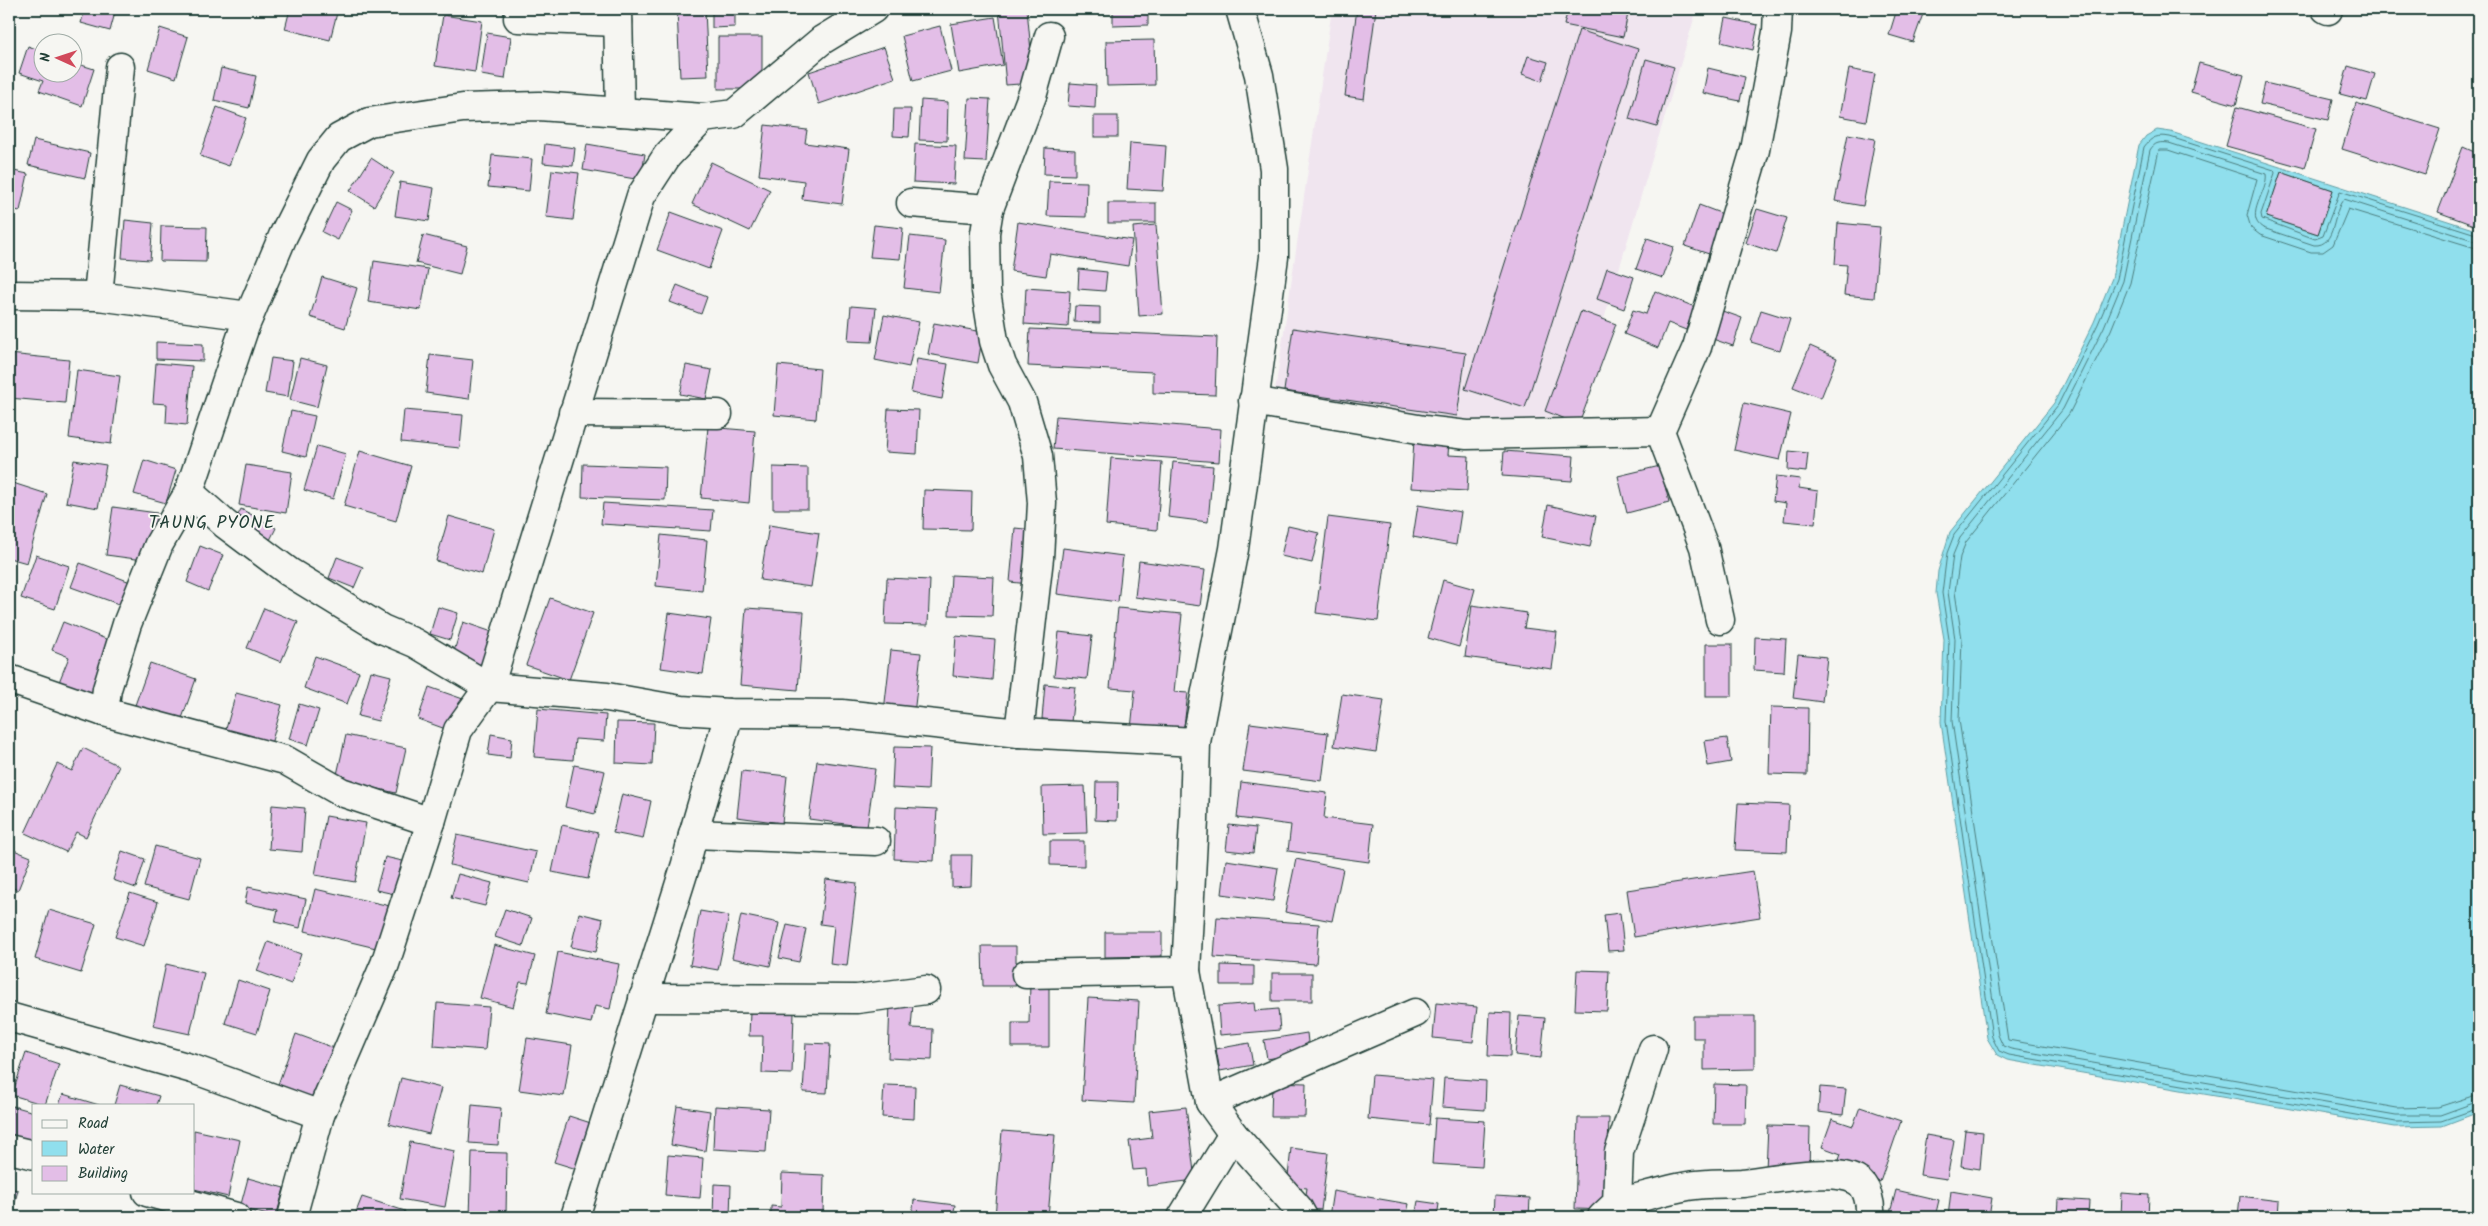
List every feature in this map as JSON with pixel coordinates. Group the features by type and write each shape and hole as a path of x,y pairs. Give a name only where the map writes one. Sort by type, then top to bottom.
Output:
{"street":[{"path":"104,712 107,689 127,624 159,544 189,492 249,316 283,236 317,169 339,138 369,122 463,108 539,106 704,118 734,114 822,40 873,9"},
{"path":"1240,9 1259,75 1274,169 1274,256 1234,549 1196,742 1186,971 1210,1102 1233,1134 1298,1208 1303,1217"},
{"path":"1720,620 1704,547 1660,431 1697,347 1755,150 1777,32 1778,9"},
{"path":"518,18 618,16 620,112"},
{"path":"1019,733 1039,558 1042,503 1036,447 1022,402 1002,365 994,340 986,291 985,233 989,209 1033,93 1049,36"},
{"path":"98,296 120,67"},
{"path":"292,1217 320,1115 385,964 431,822 458,730 489,687 641,196 667,156 704,118"},
{"path":"911,203 989,209"},
{"path":"9,295 98,296 249,316"},
{"path":"1253,401 1424,430 1467,435 1660,431"},
{"path":"573,413 718,414"},
{"path":"189,492 225,524 288,572 382,629 415,643 489,687 607,697 681,710 729,713 842,714 1019,733 1196,742"},
{"path":"9,680 104,712 285,760 341,792 431,822"},
{"path":"575,1217 686,864 693,834 717,762 729,713"},
{"path":"693,834 876,841"},
{"path":"1026,974 1186,971"},
{"path":"644,998 857,999 926,990"},
{"path":"1210,1102 1415,1012"},
{"path":"9,1017 193,1069 320,1115"},
{"path":"1653,1049 1619,1152 1610,1210 1689,1186 1742,1183 1783,1177 1838,1175 1858,1180 1868,1195 1870,1217"},
{"path":"1182,1217 1233,1134"},
{"path":"9,1148 32,1154"},
{"path":"154,1194 236,1217"}],"shaded area":[{"path":"1332,9 1697,9 1572,426 1367,413 1274,398"}],"water":[{"path":"2157,130 2171,132 2479,231 2479,1112 2442,1126 2395,1127 2007,1060 1997,1055 1987,1038 1941,722 1944,639 1936,593 1938,571 1950,532 2054,403 2094,322 2112,278 2139,145 2146,136","holes":["2281,172 2333,190 2318,234 2266,217"]}],"building":[{"path":"85,9 116,9 110,31 81,23"},
{"path":"290,9 338,9 330,40 285,29"},
{"path":"677,9 705,9 708,76 680,77"},
{"path":"712,9 735,9 735,27 712,28"},
{"path":"999,9 1027,9 1034,83 1006,85"},
{"path":"1113,9 1148,9 1148,25 1113,26"},
{"path":"1357,9 1376,9 1364,99 1345,96"},
{"path":"1568,9 1629,9 1623,37 1564,25"},
{"path":"1897,9 1908,9 1923,14 1913,42 1889,35"},
{"path":"443,15 482,21 475,72 435,66"},
{"path":"995,17 1003,65 959,73 951,24"},
{"path":"1726,18 1758,25 1753,50 1721,42"},
{"path":"940,26 951,71 913,81 902,36"},
{"path":"160,28 188,37 176,78 148,69"},
{"path":"2479,28 2479,49 2474,48"},
{"path":"1579,30 1638,49 1525,408 1465,389"},
{"path":"487,33 511,37 505,79 481,75"},
{"path":"718,37 762,37 762,89 718,89"},
{"path":"1154,40 1155,85 1107,86 1106,41"},
{"path":"28,46 32,47 32,77 19,73"},
{"path":"884,47 895,78 819,104 809,72"},
{"path":"1528,56 1548,62 1542,81 1522,74"},
{"path":"1646,59 1674,67 1657,127 1629,119"},
{"path":"2199,63 2244,75 2236,105 2191,92"},
{"path":"82,65 94,69 82,106 39,91 43,82 82,82"},
{"path":"2348,66 2375,74 2367,101 2340,94"},
{"path":"221,68 256,76 249,108 214,100"},
{"path":"1708,68 1745,77 1740,101 1703,93"},
{"path":"1849,69 1875,74 1866,121 1840,116"},
{"path":"1070,83 1096,85 1095,108 1068,106"},
{"path":"2265,83 2333,99 2328,120 2260,104"},
{"path":"969,98 990,99 986,162 965,161"},
{"path":"921,100 948,102 947,141 919,140"},
{"path":"2356,103 2440,129 2425,175 2342,149"},
{"path":"217,107 246,118 229,166 200,156"},
{"path":"2237,107 2316,129 2305,168 2226,146"},
{"path":"894,109 911,109 909,137 893,136"},
{"path":"1094,116 1118,116 1118,137 1094,137"},
{"path":"765,125 807,130 805,143 849,149 842,204 802,199 804,181 759,175"},
{"path":"1848,134 1875,139 1863,206 1835,201"},
{"path":"34,140 90,153 85,178 28,165"},
{"path":"1130,143 1166,146 1163,191 1127,189"},
{"path":"545,144 575,148 573,166 543,163"},
{"path":"587,144 645,154 641,180 583,170"},
{"path":"915,144 956,146 954,184 913,182"},
{"path":"2463,147 2479,154 2479,227 2438,212"},
{"path":"1045,148 1075,150 1075,175 1044,174"},
{"path":"492,155 532,159 529,191 488,187"},
{"path":"371,158 394,173 374,206 350,191"},
{"path":"711,162 770,190 750,231 692,204"},
{"path":"9,170 28,174 20,211 9,209"},
{"path":"552,170 579,173 573,220 546,217"},
{"path":"2281,172 2333,190 2318,234 2266,217"},
{"path":"1049,181 1087,182 1086,217 1047,216"},
{"path":"400,182 434,188 429,221 395,216"},
{"path":"336,202 352,210 338,240 322,232"},
{"path":"1108,203 1156,203 1156,223 1108,223"},
{"path":"1699,205 1728,216 1715,256 1685,246"},
{"path":"1757,209 1787,218 1776,253 1746,243"},
{"path":"671,212 723,231 709,269 657,250"},
{"path":"125,220 153,223 150,260 122,258"},
{"path":"1018,222 1132,240 1128,266 1050,254 1046,276 1011,271"},
{"path":"1838,223 1880,227 1874,298 1844,295 1847,265 1835,264"},
{"path":"874,225 903,228 900,259 870,257"},
{"path":"1156,225 1163,314 1139,316 1133,227"},
{"path":"161,226 207,227 206,262 160,261"},
{"path":"423,235 467,246 460,274 416,263"},
{"path":"910,236 945,240 939,292 904,288"},
{"path":"1647,238 1674,247 1663,278 1636,269"},
{"path":"374,261 428,269 421,310 368,302"},
{"path":"1607,268 1634,277 1624,309 1597,299"},
{"path":"1079,269 1107,272 1105,291 1078,289"},
{"path":"322,277 357,288 345,328 310,317"},
{"path":"677,285 707,297 701,314 670,302"},
{"path":"1026,288 1070,291 1068,327 1024,324"},
{"path":"1655,291 1695,307 1686,330 1668,323 1658,348 1624,334 1633,310 1646,314"},
{"path":"851,306 876,308 872,342 848,341"},
{"path":"1075,306 1100,307 1100,323 1074,322"},
{"path":"1714,308 1742,318 1733,346 1704,336"},
{"path":"1761,310 1790,319 1780,351 1751,342"},
{"path":"1581,311 1616,324 1579,424 1545,411"},
{"path":"884,315 919,322 909,367 875,360"},
{"path":"934,323 983,332 978,363 928,354"},
{"path":"1293,328 1466,353 1457,416 1284,391"},
{"path":"1030,329 1217,337 1215,395 1153,393 1153,372 1028,366"},
{"path":"156,342 203,344 203,361 156,359"},
{"path":"1810,346 1837,358 1821,398 1793,387"},
{"path":"9,354 69,360 65,403 9,398"},
{"path":"430,355 473,360 469,399 426,393"},
{"path":"271,358 293,361 288,397 265,393"},
{"path":"300,358 327,365 317,407 290,400"},
{"path":"917,359 948,364 942,399 911,393"},
{"path":"156,363 192,366 187,425 166,423 167,404 153,403"},
{"path":"686,365 712,370 706,399 680,394"},
{"path":"778,365 820,369 816,419 774,415"},
{"path":"77,370 120,376 111,444 69,438"},
{"path":"1744,403 1791,414 1780,460 1734,450"},
{"path":"888,409 919,410 917,454 885,452"},
{"path":"404,410 463,415 460,448 401,442"},
{"path":"291,411 315,416 306,457 282,451"},
{"path":"1056,416 1221,429 1219,462 1053,449"},
{"path":"708,427 755,431 749,503 701,498"},
{"path":"1414,440 1449,442 1448,455 1469,456 1467,491 1411,488"},
{"path":"317,446 346,454 333,499 304,490"},
{"path":"360,451 411,466 396,521 344,506"},
{"path":"1504,451 1574,456 1572,481 1502,476"},
{"path":"1789,451 1808,453 1806,472 1788,470"},
{"path":"1111,458 1162,462 1157,530 1106,525"},
{"path":"74,460 106,465 98,508 66,502"},
{"path":"144,460 176,470 166,503 134,494"},
{"path":"1173,462 1213,466 1208,522 1168,517"},
{"path":"583,464 666,467 665,500 582,497"},
{"path":"246,465 292,472 286,513 239,505"},
{"path":"1660,466 1669,502 1627,513 1618,476"},
{"path":"773,467 808,468 808,509 773,509"},
{"path":"1776,476 1800,479 1799,488 1818,491 1815,524 1784,521 1786,503 1773,501"},
{"path":"13,483 47,494 27,563 9,558 9,498"},
{"path":"924,490 972,492 971,530 923,529"},
{"path":"603,503 713,510 711,531 601,524"},
{"path":"1418,505 1461,512 1456,545 1413,537"},
{"path":"1548,505 1596,516 1590,547 1542,537"},
{"path":"113,507 157,513 151,561 106,555"},
{"path":"241,509 276,528 268,544 233,525"},
{"path":"449,516 494,529 482,574 436,561"},
{"path":"1328,517 1390,525 1378,621 1316,613"},
{"path":"769,525 819,533 811,587 760,580"},
{"path":"1288,526 1319,533 1312,563 1281,556"},
{"path":"1015,528 1034,530 1029,584 1010,582"},
{"path":"661,535 707,540 702,591 656,586"},
{"path":"200,546 223,555 208,591 187,582"},
{"path":"1063,548 1123,556 1118,602 1057,594"},
{"path":"36,555 69,566 55,609 21,598"},
{"path":"337,557 363,567 354,588 329,578"},
{"path":"1139,561 1205,570 1200,606 1135,597"},
{"path":"80,563 133,583 124,606 71,587"},
{"path":"951,575 994,577 992,616 949,615"},
{"path":"887,578 930,580 928,625 885,624"},
{"path":"1443,580 1475,589 1459,647 1428,638"},
{"path":"550,598 593,613 569,680 526,665"},
{"path":"1472,605 1527,613 1524,628 1557,632 1552,669 1465,657"},
{"path":"438,607 458,613 450,640 430,634"},
{"path":"264,608 298,622 281,662 247,648"},
{"path":"746,608 804,612 798,690 740,685"},
{"path":"1118,608 1182,614 1174,692 1188,693 1183,735 1131,729 1135,690 1110,688"},
{"path":"669,613 711,619 703,674 661,668"},
{"path":"63,622 116,643 93,702 57,687 69,657 52,650"},
{"path":"463,622 498,634 486,672 451,661"},
{"path":"1059,632 1092,636 1087,679 1054,676"},
{"path":"956,636 995,640 992,680 953,676"},
{"path":"1755,637 1786,639 1784,672 1754,670"},
{"path":"1706,644 1732,644 1732,696 1706,696"},
{"path":"891,650 921,653 914,714 884,711"},
{"path":"1798,654 1827,657 1822,702 1793,698"},
{"path":"315,656 359,672 347,704 304,688"},
{"path":"150,663 196,679 180,724 134,708"},
{"path":"371,671 391,676 378,721 358,716"},
{"path":"1045,684 1075,687 1071,722 1042,719"},
{"path":"429,687 463,699 451,731 418,719"},
{"path":"236,693 282,705 270,748 224,736"},
{"path":"1342,694 1384,700 1376,752 1334,746"},
{"path":"299,704 319,710 308,745 289,739"},
{"path":"1771,707 1808,708 1807,775 1769,774"},
{"path":"538,709 606,715 604,741 575,739 573,760 534,757"},
{"path":"617,722 654,723 652,765 616,763"},
{"path":"1250,723 1328,733 1322,781 1243,771"},
{"path":"491,734 512,738 510,758 488,755"},
{"path":"346,735 406,748 396,793 336,779"},
{"path":"1727,738 1731,762 1708,766 1704,741"},
{"path":"894,747 930,748 928,790 892,788"},
{"path":"83,748 119,766 86,837 76,832 66,852 25,833 57,764 72,771"},
{"path":"817,761 875,769 867,827 809,819"},
{"path":"574,765 605,771 595,814 565,807"},
{"path":"742,771 787,776 782,823 737,817"},
{"path":"1096,782 1118,782 1117,821 1095,820"},
{"path":"1241,782 1327,793 1324,818 1373,824 1369,862 1288,851 1291,825 1237,818"},
{"path":"1085,786 1087,833 1043,834 1042,787"},
{"path":"622,794 651,801 643,839 613,833"},
{"path":"1738,803 1789,805 1787,852 1735,850"},
{"path":"272,805 305,808 302,852 269,849"},
{"path":"896,807 937,809 934,861 894,859"},
{"path":"326,816 366,823 355,882 315,875"},
{"path":"562,825 598,833 588,879 552,872"},
{"path":"1229,825 1256,828 1253,853 1226,850"},
{"path":"457,835 536,852 529,883 450,865"},
{"path":"1050,841 1084,841 1084,866 1050,865"},
{"path":"155,846 200,858 189,899 144,887"},
{"path":"9,848 31,857 18,890 9,886"},
{"path":"122,851 145,859 136,888 113,880"},
{"path":"952,855 972,855 971,886 952,887"},
{"path":"385,857 407,862 399,895 376,890"},
{"path":"1296,859 1343,869 1332,921 1285,912"},
{"path":"1226,860 1278,868 1273,901 1222,894"},
{"path":"1753,871 1760,917 1634,937 1627,890"},
{"path":"458,874 492,883 485,906 451,898"},
{"path":"826,879 857,883 847,966 830,964 834,926 820,924"},
{"path":"248,887 306,899 300,928 275,922 278,910 245,903"},
{"path":"315,889 390,906 380,949 305,931"},
{"path":"130,893 158,902 144,946 115,937"},
{"path":"505,909 532,918 523,946 495,937"},
{"path":"49,910 96,924 81,973 35,959"},
{"path":"700,911 729,916 718,970 690,965"},
{"path":"579,913 603,919 596,952 571,947"},
{"path":"1620,913 1624,950 1608,951 1604,915"},
{"path":"741,915 779,923 770,966 732,958"},
{"path":"1217,917 1319,924 1316,964 1214,957"},
{"path":"787,925 806,929 799,962 779,958"},
{"path":"1105,932 1162,932 1162,956 1105,957"},
{"path":"268,942 301,954 291,984 257,971"},
{"path":"494,945 535,956 528,983 520,982 513,1007 480,998"},
{"path":"982,946 1016,946 1016,986 983,986"},
{"path":"558,952 619,964 610,1009 595,1006 591,1023 546,1014"},
{"path":"166,964 204,973 190,1034 153,1026"},
{"path":"1221,965 1254,966 1254,985 1221,985"},
{"path":"1577,970 1609,971 1607,1011 1575,1010"},
{"path":"1272,973 1312,973 1312,1001 1272,1001"},
{"path":"238,980 270,991 257,1033 225,1023"},
{"path":"1030,982 1049,982 1049,1047 1012,1047 1012,1023 1029,1023"},
{"path":"1088,998 1139,1001 1134,1103 1082,1100"},
{"path":"437,1003 489,1007 485,1050 434,1046"},
{"path":"890,1003 913,1004 911,1028 933,1029 932,1060 888,1058"},
{"path":"1254,1003 1255,1011 1278,1009 1280,1030 1220,1035 1218,1006"},
{"path":"1436,1003 1477,1007 1473,1042 1433,1038"},
{"path":"750,1012 794,1013 792,1074 762,1073 763,1036 749,1036"},
{"path":"1490,1012 1511,1013 1510,1057 1488,1056"},
{"path":"1519,1016 1545,1018 1541,1058 1515,1055"},
{"path":"1693,1016 1755,1016 1755,1069 1704,1070 1704,1038 1693,1038"},
{"path":"1307,1033 1309,1052 1267,1059 1264,1040"},
{"path":"296,1034 337,1049 316,1107 275,1093"},
{"path":"527,1038 572,1045 564,1096 519,1090"},
{"path":"806,1043 830,1044 827,1093 803,1092"},
{"path":"1249,1043 1253,1065 1220,1071 1216,1049"},
{"path":"26,1053 59,1064 45,1104 12,1095"},
{"path":"1372,1075 1433,1080 1429,1125 1368,1119"},
{"path":"401,1078 441,1088 429,1134 389,1124"},
{"path":"1444,1078 1486,1081 1485,1110 1442,1107"},
{"path":"1272,1082 1306,1083 1305,1117 1271,1117"},
{"path":"1714,1084 1746,1085 1745,1124 1713,1124"},
{"path":"120,1085 159,1096 156,1104 114,1104"},
{"path":"884,1085 915,1086 914,1119 882,1117"},
{"path":"1820,1087 1846,1089 1843,1115 1818,1112"},
{"path":"63,1094 96,1104 59,1104"},
{"path":"472,1105 501,1108 498,1145 469,1143"},
{"path":"13,1106 32,1111 31,1147 9,1141 9,1120"},
{"path":"677,1106 710,1111 705,1151 671,1145"},
{"path":"715,1106 769,1109 766,1152 713,1149"},
{"path":"1186,1107 1195,1180 1147,1186 1146,1169 1133,1170 1129,1141 1152,1138 1149,1111"},
{"path":"1860,1107 1901,1121 1880,1182 1837,1166 1841,1154 1822,1147 1832,1119 1853,1126"},
{"path":"569,1116 594,1124 580,1170 554,1162"},
{"path":"1435,1118 1485,1121 1482,1167 1432,1164"},
{"path":"1578,1118 1609,1118 1606,1210 1575,1209"},
{"path":"1768,1126 1810,1127 1809,1171 1766,1170"},
{"path":"195,1130 240,1140 228,1197 195,1189"},
{"path":"1965,1130 1983,1132 1980,1169 1961,1166"},
{"path":"1002,1131 1055,1135 1048,1217 995,1217"},
{"path":"1926,1135 1954,1140 1947,1179 1920,1175"},
{"path":"410,1142 455,1151 445,1207 400,1199"},
{"path":"1291,1148 1328,1153 1321,1210 1304,1208 1307,1188 1287,1186"},
{"path":"472,1152 507,1153 506,1217 470,1217"},
{"path":"668,1155 703,1158 700,1198 665,1195"},
{"path":"782,1173 824,1175 823,1214 811,1214 811,1217 771,1217 771,1206 781,1207"},
{"path":"248,1178 284,1188 276,1217 240,1208"},
{"path":"714,1184 731,1185 730,1217 713,1217"},
{"path":"9,1188 18,1190 11,1217 9,1217"},
{"path":"1896,1190 1939,1200 1935,1217 1889,1217"},
{"path":"1333,1191 1409,1204 1406,1217 1329,1217"},
{"path":"1951,1191 1992,1198 1989,1217 1948,1217"},
{"path":"2122,1193 2149,1195 2148,1217 2121,1217"},
{"path":"1495,1196 1530,1198 1529,1217 1494,1217"},
{"path":"2240,1196 2279,1201 2278,1217 2238,1217"},
{"path":"362,1197 405,1211 403,1217 354,1217"},
{"path":"2058,1199 2089,1201 2088,1217 2057,1217"},
{"path":"914,1200 955,1205 953,1217 912,1217"},
{"path":"1418,1201 1439,1204 1437,1217 1415,1217"},
{"path":"1799,1215 1841,1215 1841,1217 1799,1217"}],"district":[{"name":"TAUNG PYONE","path":"212,523"}]}
